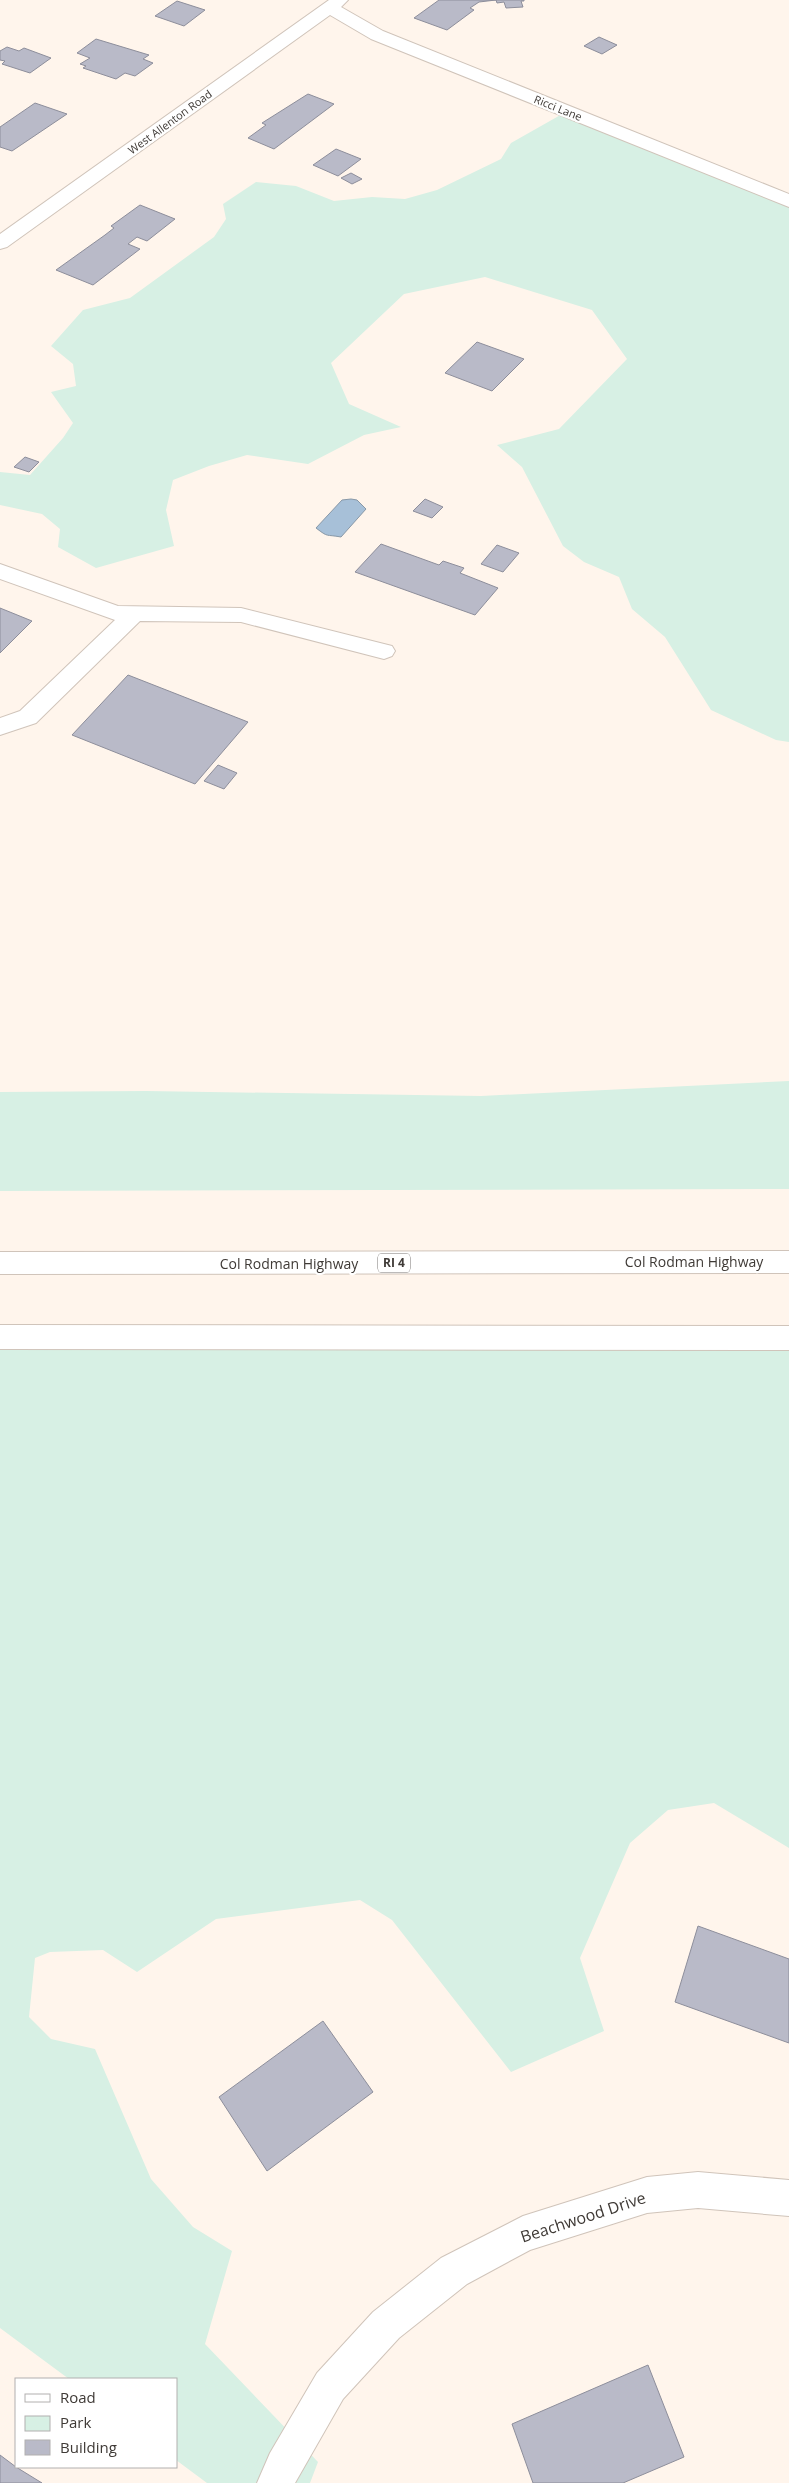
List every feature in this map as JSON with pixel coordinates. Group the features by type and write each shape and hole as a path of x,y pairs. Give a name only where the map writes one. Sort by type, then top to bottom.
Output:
{"main road":[{"name":"Ricci Lane","path":"334,4 377,35 789,201"},
{"name":"West Allenton Road","path":"0,243 334,4"},
{"path":"0,571 116,613 241,615 384,650"},
{"path":"0,727 28,717 134,614"},
{"name":"Col Rodman Highway","path":"0,1263 789,1262"},
{"path":"0,1337 789,1338"},
{"name":"Beachwood Drive","path":"276,2483 283,2466 330,2386 386,2325 454,2271 523,2234 647,2195 698,2190 789,2198"}],"green space":[{"path":"564,113 789,202 789,742 776,740 711,710 665,637 632,609 619,577 584,562 563,546 522,467 497,445 559,429 627,359 592,310 485,277 404,294 331,363 349,404 401,427 364,435 308,464 247,455 209,466 173,480 166,510 174,546 96,568 58,547 60,529 42,514 0,505 0,472 30,475 63,438 73,423 51,392 76,386 73,364 51,346 83,310 130,298 214,237 226,219 223,204 256,182 296,186 334,201 372,197 405,199 437,190 501,159 511,143"},
{"path":"789,1081 789,1189 0,1191 0,1092 146,1091 481,1096"},
{"path":"0,1334 789,1336 789,1848 714,1803 668,1810 630,1843 580,1958 604,2031 511,2072 392,1920 360,1900 216,1919 137,1972 103,1950 50,1952 35,1958 29,2017 51,2039 95,2049 151,2179 193,2227 232,2251 205,2344 318,2462 310,2483 207,2483 178,2461 178,2378 68,2378 0,2328"}],"water":[{"path":"342,500 357,500 366,509 341,537 325,534 316,528"}],"building":[{"path":"439,0 496,0 479,2 470,8 474,10 447,30 414,18"},
{"path":"496,0 524,1 521,1 523,7 506,8 504,2 497,3"},
{"path":"177,1 205,10 184,26 155,16"},
{"path":"599,37 617,45 602,54 584,46"},
{"path":"96,39 149,55 143,59 153,63 135,76 125,73 116,79 83,68 86,66 80,64 90,58 77,53"},
{"path":"7,47 19,51 24,48 51,58 30,73 2,64 5,61 0,60 0,51"},
{"path":"308,94 334,104 274,149 248,138 266,125 262,123"},
{"path":"35,103 67,114 12,151 0,147 0,127"},
{"path":"336,149 361,159 338,176 313,165"},
{"path":"351,173 362,179 352,184 341,178"},
{"path":"140,205 175,219 147,241 137,237 128,244 140,249 93,285 56,270 105,235 114,228 111,226"},
{"path":"477,342 524,359 492,391 445,373"},
{"path":"25,457 39,462 29,472 14,467"},
{"path":"425,499 443,507 432,518 413,511"},
{"path":"381,544 439,565 443,561 464,568 460,573 498,588 475,615 355,572"},
{"path":"497,545 519,553 503,572 481,564"},
{"path":"0,608 32,621 0,653"},
{"path":"128,675 248,722 195,784 72,735"},
{"path":"218,765 237,773 224,789 204,781"},
{"path":"698,1926 789,1959 789,2043 675,2002"},
{"path":"323,2021 373,2092 267,2171 219,2097"},
{"path":"648,2365 684,2457 623,2483 533,2483 512,2424"},
{"path":"0,2455 15,2468 42,2483 0,2483"}]}
